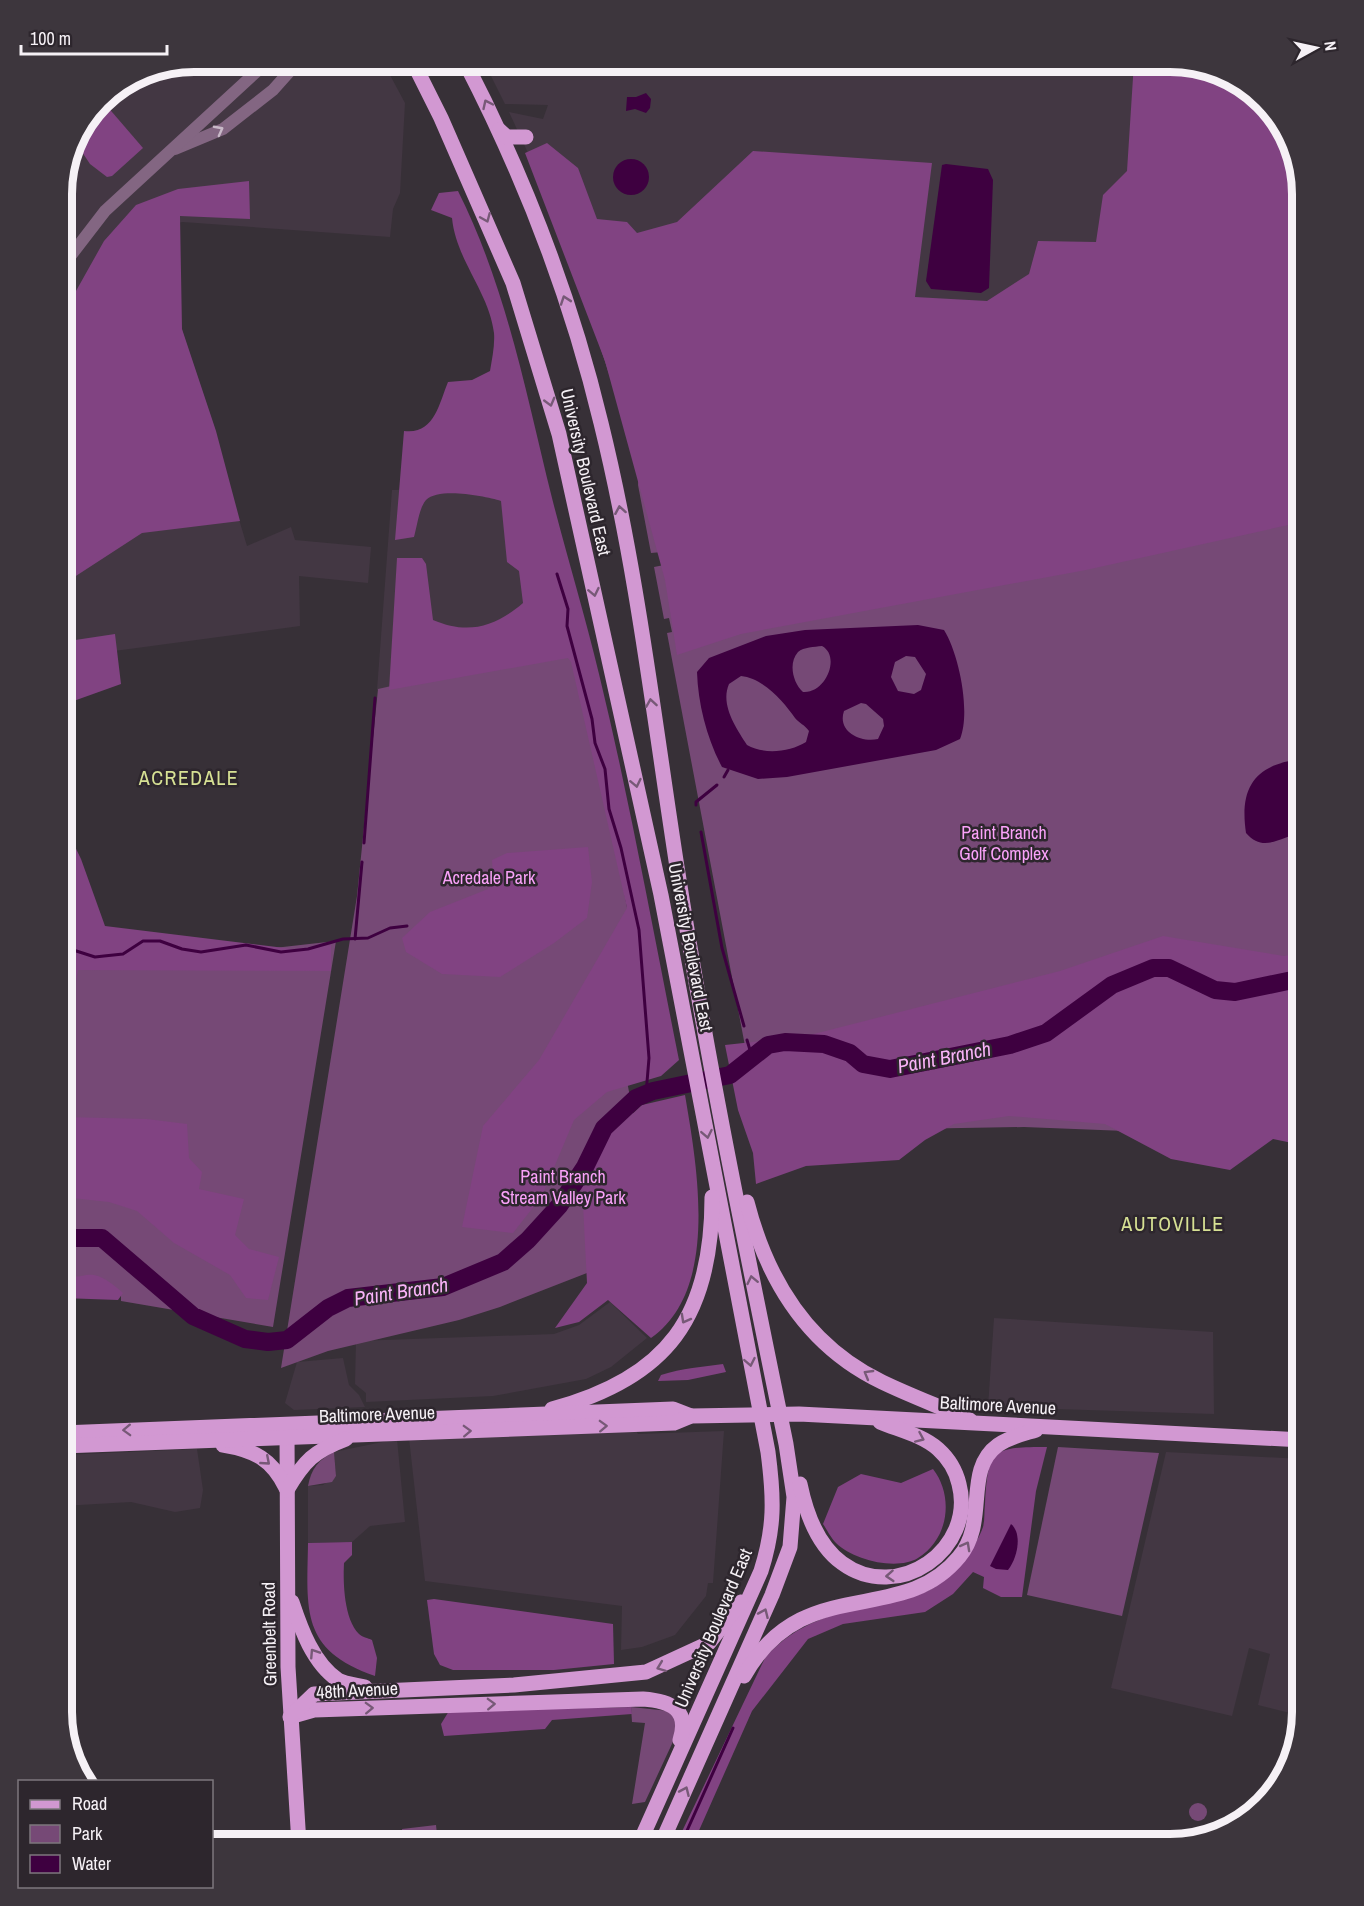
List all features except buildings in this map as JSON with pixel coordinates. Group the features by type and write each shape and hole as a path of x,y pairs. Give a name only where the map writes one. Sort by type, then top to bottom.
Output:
{"main road":[{"name":"University Boulevard East","path":"418,72 441,118 513,283 539,362 580,522 661,895 768,1452 774,1503 769,1545 761,1571 643,1834"},
{"name":"University Boulevard East","path":"470,72 499,130 533,209 582,352 601,422 636,599 676,866 709,1053 786,1444 794,1497 790,1546 772,1594 666,1834"},
{"path":"499,130 507,137 526,138"},
{"path":"719,1104 759,1247 777,1284 805,1324 843,1359 862,1371 979,1424"},
{"path":"527,1417 585,1400 622,1384 643,1370 672,1340 693,1305 709,1256 712,1161"},
{"path":"760,1315 804,1502 817,1534 834,1556 855,1570 892,1577 919,1570 938,1557 947,1547 958,1525 962,1502 958,1478 946,1457 929,1442 866,1417"},
{"name":"Baltimore Avenue","path":"72,1432 287,1430 674,1409 691,1416"},
{"name":"Baltimore Avenue","path":"72,1446 191,1440 287,1430 359,1435 674,1424 691,1416 742,1413 866,1417 1292,1439"},
{"path":"704,1750 752,1663 770,1641 789,1626 826,1608 913,1590 944,1574 960,1557 972,1536 977,1510 978,1476 985,1458 1008,1439 1044,1427"},
{"name":"Greenbelt Road","path":"287,1430 290,1717 298,1834"},
{"path":"287,1490 305,1462 315,1453 324,1447 359,1435"},
{"path":"191,1440 246,1449 258,1454 279,1474 287,1490"},
{"path":"432,1698 603,1678 662,1667 709,1643 728,1622 761,1571"},
{"path":"288,1587 310,1647 322,1664 339,1680 380,1691"},
{"name":"48th Avenue","path":"290,1717 314,1695 380,1691 432,1698"},
{"path":"432,1698 662,1700 675,1707 684,1725 655,1808"},
{"name":"48th Avenue","path":"290,1717 314,1710 432,1698"}],"street":[{"path":"72,254 105,211 165,153 256,72"},
{"path":"165,153 223,129 273,90 289,72"}],"shaded area":[{"path":"186,72 388,72 405,103 400,193 393,209 390,237 183,222 151,226 247,546 291,527 295,540 371,547 368,583 299,576 300,626 72,657 73,178 81,147 97,120 108,108 133,88 170,74"},
{"path":"489,72 1178,72 1209,78 1224,85 1244,97 1267,120 1283,147 1288,162 1292,201 719,613 540,179 509,112 543,119 548,105 505,104"},
{"path":"1133,72 1194,74 1224,85 1244,97 1256,108 1276,133 1283,147 1288,162 1292,194 1292,524 1086,570 741,634 677,655 665,580 605,361 525,153 547,143 578,168 597,219 627,222 637,233 677,222 753,151 932,163 915,297 987,301 1029,274 1038,241 1096,242 1103,195 1127,171"},
{"path":"108,108 143,148 112,176 107,177 90,164 82,152 93,126"},
{"path":"249,181 250,219 180,216 182,329 216,431 240,521 142,533 72,578 72,298 104,241 136,205 178,189"},
{"path":"458,191 490,266 514,342 558,520 594,652 631,818 679,1060 661,1076 607,1092 574,1120 542,1196 513,1233 462,1227 483,1126 539,1060 627,908 571,662 568,658 389,690 397,558 422,558 426,564 433,620 446,625 469,628 481,626 502,618 523,603 519,571 507,562 501,501 451,493 432,496 426,500 422,508 414,537 395,540 404,431 414,431 429,423 438,408 448,382 472,380 490,371 494,333 486,304 460,248 452,218 431,210 439,193"},
{"path":"548,486 574,645 377,690 392,490"},
{"path":"115,634 121,684 72,702 72,640"},
{"path":"72,841 105,926 293,949 331,945 331,971 78,970 72,1004"},
{"path":"588,847 592,882 587,918 554,943 500,977 442,974 406,952 402,938 430,912 488,889 493,876 492,860 507,853"},
{"path":"1163,936 1284,956 1292,955 1292,1143 1273,1139 1230,1170 1171,1159 1105,1124 1009,1116 954,1124 925,1140 899,1160 806,1166 756,1184 753,1153 738,1110 725,1045 806,1036 1060,971"},
{"path":"685,1095 698,1190 698,1225 695,1259 687,1290 673,1317 651,1338 608,1300 579,1322 555,1328 587,1283 582,1185 603,1141 642,1105"},
{"path":"72,1117 147,1119 187,1124 189,1158 202,1172 199,1189 244,1199 235,1235 249,1249 279,1257 268,1300 246,1298 230,1275 174,1243 137,1211 109,1202 72,1198"},
{"path":"72,1276 98,1276 110,1282 123,1293 118,1300 72,1298"},
{"path":"610,1302 647,1338 611,1367 586,1379 493,1396 366,1402 366,1393 355,1384 356,1341 554,1334 579,1325"},
{"path":"994,1318 1213,1332 1214,1414 988,1407"},
{"path":"343,1358 349,1385 359,1395 365,1407 294,1410 285,1403 297,1362"},
{"path":"723,1364 726,1372 688,1380 658,1381 661,1375"},
{"path":"636,1431 638,1434 724,1431 713,1583 708,1583 706,1596 675,1635 642,1647 621,1650 622,1606 425,1581 409,1438"},
{"path":"397,1439 405,1522 370,1526 352,1542 308,1543 308,1486 323,1485 336,1476 334,1452"},
{"path":"1047,1447 1036,1491 1022,1597 1001,1597 983,1588 984,1577 973,1572 953,1594 925,1612 843,1624 808,1639 752,1711 697,1834 681,1834 765,1658 790,1635 818,1620 849,1610 914,1596 942,1582 966,1557 980,1535 984,1521 986,1486 991,1462 996,1455 1004,1451"},
{"path":"197,1449 203,1490 200,1508 175,1512 131,1502 72,1505 72,1455"},
{"path":"1166,1452 1292,1458 1292,1713 1258,1705 1270,1654 1249,1648 1232,1716 1111,1688"},
{"path":"933,1469 944,1492 945,1517 936,1540 918,1558 899,1564 864,1559 836,1543 823,1524 838,1487 861,1474 901,1483"},
{"path":"352,1542 352,1555 344,1563 347,1610 360,1635 372,1640 377,1658 375,1676 351,1666 333,1654 321,1640 313,1625 309,1608 308,1543"},
{"path":"434,1599 613,1624 614,1664 554,1670 453,1670 440,1665 434,1654 427,1600"},
{"path":"631,1707 632,1714 552,1720 545,1729 444,1736 441,1724 449,1711"}],"green space":[{"path":"619,72 655,72 655,75"},
{"name":"Paint Branch Golf Complex","path":"571,259 1292,482 1292,1138 1024,1127 794,1131 745,1046 667,633 672,632 669,618 664,619 654,567 664,565 662,552 651,553 638,485 644,410 620,407"},
{"name":"Acredale Park","path":"573,645 579,651 631,929 625,1071 637,1133 674,1239 500,1307 459,1320 328,1351 281,1368 357,896 378,689"},
{"path":"336,941 273,1327 121,1301 121,1295 72,1297 72,958 212,955"},
{"path":"1058,1447 1159,1453 1122,1616 1027,1595"},
{"path":"334,1452 336,1476 332,1482 308,1486 311,1474 317,1465"},
{"path":"631,1707 669,1711 676,1720 677,1733 645,1802 632,1804 645,1723 632,1722"},
{"path":"1198,1803 1204,1806 1207,1812 1204,1818 1198,1821 1192,1818 1189,1812 1192,1806"},
{"path":"436,1825 437,1834 403,1834 402,1829"}],"water":[{"path":"646,93 651,99 650,108 646,113 635,109 626,111 627,97 636,97"},
{"path":"631,159 644,164 649,177 644,190 631,195 618,190 613,177 618,164"},
{"path":"942,165 988,169 993,180 989,288 981,293 931,289 926,281"},
{"path":"918,625 944,630 954,653 962,683 964,714 960,739 936,750 787,777 758,779 722,767 704,721 697,672 709,658 766,636 805,630","holes":["822,646 828,651 830,665 824,681 811,691 803,692 793,673 793,662 798,652","906,656 915,657 926,674 921,690 914,694 898,691 891,677 895,662","741,676 765,686 809,731 806,742 777,751 761,750 747,745 730,716 726,700 729,684","861,703 866,704 883,719 884,726 878,739 857,737 847,730 843,718 844,711"]},
{"path":"1292,761 1292,836 1273,842 1259,842 1246,833 1245,802 1249,790 1254,780 1262,772"},
{"path":"1011,1524 1015,1528 1018,1540 1014,1560 1008,1570 996,1569 990,1566"}],"waterway":[{"path":"557,574 568,609 567,626 592,719 595,743 605,769 609,809 621,848 639,930 649,1058 646,1094"},
{"path":"364,843 375,698"},
{"path":"724,777 728,770"},
{"path":"696,805 696,802 717,785"},
{"path":"701,832 722,948 744,1026"},
{"path":"355,939 362,862"},
{"path":"72,950 95,957 123,954 143,941 160,941 182,949 201,952 246,945 281,952 308,949 343,939 368,938 390,928 407,926"},
{"name":"Paint Branch","path":"72,1238 102,1238 193,1316 245,1339 268,1342 287,1340 328,1308 348,1298 443,1287 503,1262 528,1240 559,1206 585,1167 604,1128 636,1098 653,1091 730,1075 768,1045 785,1042 824,1044 850,1053 863,1064 890,1069 1010,1045 1046,1033 1112,985 1153,968 1169,968 1215,990 1235,992 1292,980"},
{"path":"744,1063 750,1050 747,1040"},
{"path":"685,1834 733,1728"}],"district":[{"name":"ACREDALE","path":"189,777"},
{"name":"AUTOVILLE","path":"1173,1223"}],"park label":[{"name":"Paint Branch Stream Valley Park","path":"563,1186"}]}
